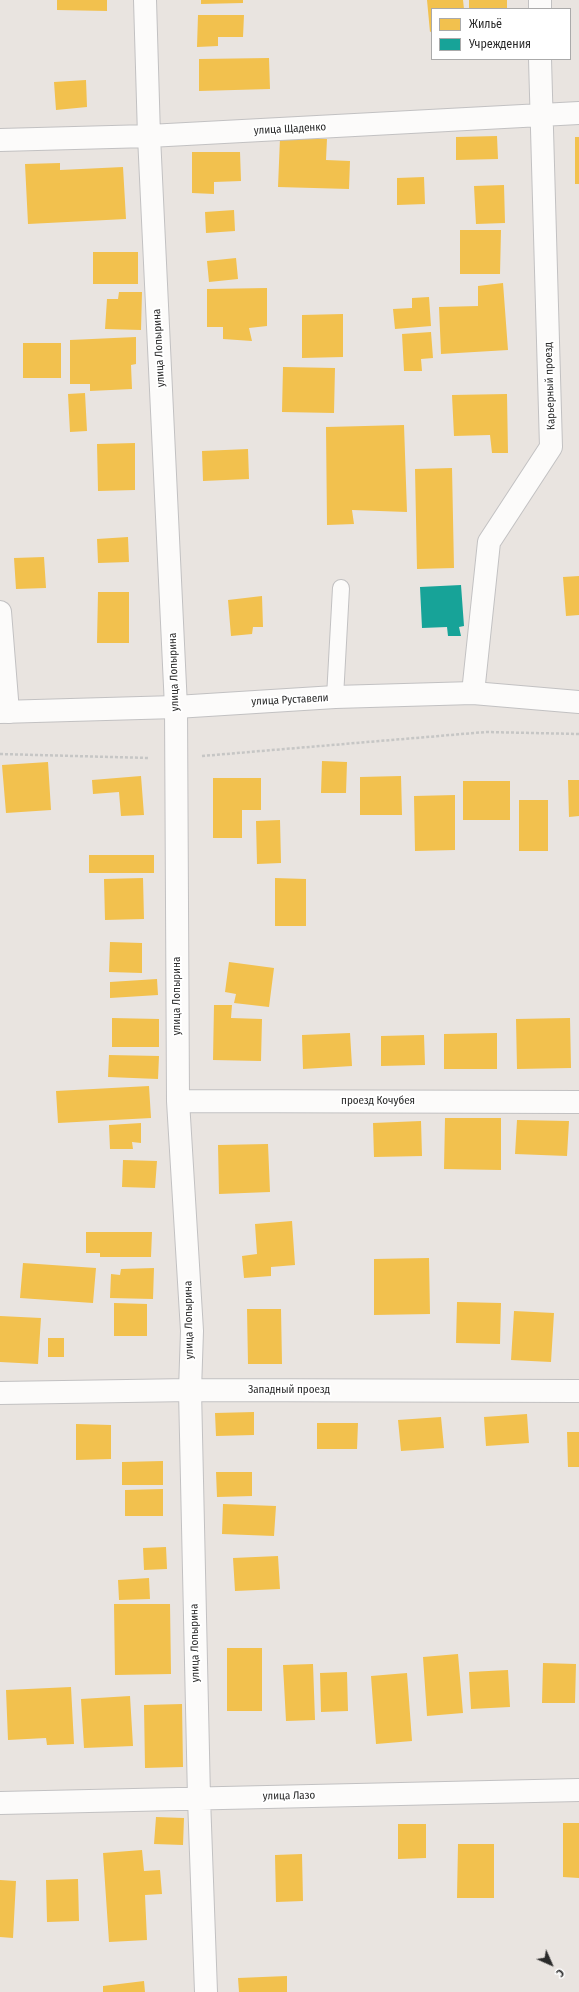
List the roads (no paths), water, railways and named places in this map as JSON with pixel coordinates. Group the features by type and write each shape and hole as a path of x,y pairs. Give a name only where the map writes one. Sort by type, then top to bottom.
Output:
{"street":[{"name":"улица Лопырина","path":"146,0 149,136 176,707 178,1101 192,1331 190,1390 199,1798 206,1992"},
{"name":"Карьерный проезд","path":"473,693 489,542 552,447 540,60"},
{"name":"улица Щаденко","path":"0,140 149,136 579,113"},
{"path":"0,612 4,712"},
{"name":"улица Руставели","path":"4,712 176,707 335,698 473,693 579,702"},
{"name":"проезд Кочубея","path":"178,1101 579,1102"},
{"name":"Западный проезд","path":"0,1393 190,1390 579,1391"},
{"name":"улица Лазо","path":"0,1803 579,1790"}],"lane":[{"path":"335,698 341,588"}]}
